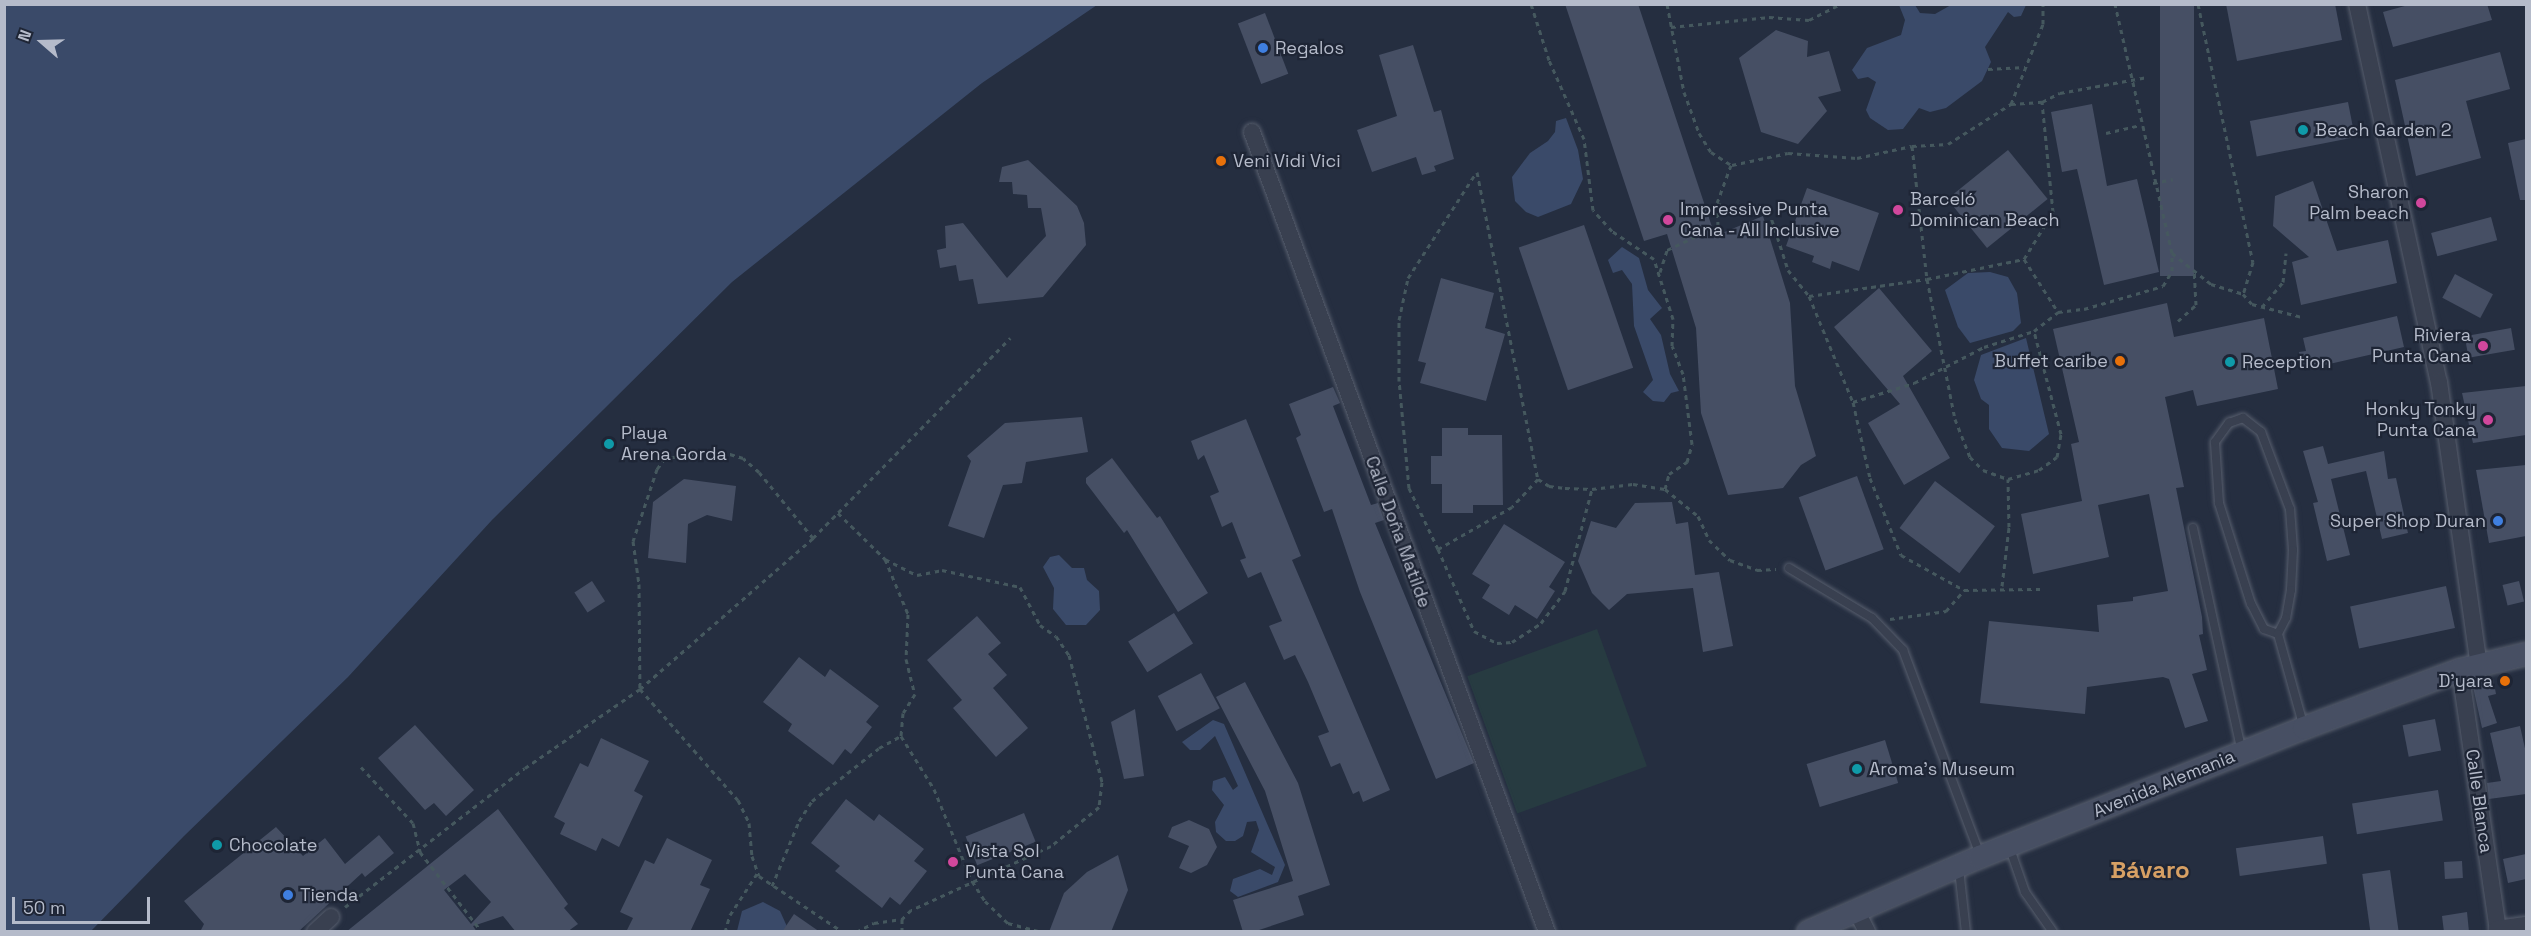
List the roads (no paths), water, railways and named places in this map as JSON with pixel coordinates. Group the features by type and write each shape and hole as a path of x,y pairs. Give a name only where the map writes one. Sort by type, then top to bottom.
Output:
{"street":[{"name":"Calle Blanca","path":"2356,4 2439,382 2497,930"},
{"name":"Calle Doña Matilde","path":"1252,132 1547,932"},
{"name":"Avenida Alemania","path":"1808,932 1980,857 2242,752 2470,668 2526,654"},
{"path":"1857,910 1867,932"},
{"path":"315,932 331,917"},
{"path":"2497,930 2526,925"}],"lane":[{"path":"2278,634 2264,629 2252,604 2219,503 2215,442 2229,423 2243,418 2261,432 2290,509 2294,550 2291,590 2286,618 2278,634 2304,728"},
{"path":"2193,528 2242,752"},
{"path":"1790,568 1882,626 1903,650 1980,857"},
{"path":"2009,846 2025,892 2053,932"},
{"path":"1959,866 1966,932"}],"water":[{"path":"5,4 1097,5 982,83 732,282 492,520 348,677 184,836 91,931 5,932"},
{"path":"1899,5 1915,5 1920,13 1935,14 1951,5 2026,5 2021,16 2014,17 2008,12 1985,47 1991,62 1982,81 1946,108 1930,112 1919,108 1903,129 1888,130 1870,118 1866,110 1876,82 1868,77 1858,79 1852,70 1867,48 1901,35 1905,20"},
{"path":"1566,118 1578,150 1583,179 1571,204 1538,217 1526,212 1515,201 1512,177 1530,153 1548,141 1555,132 1556,121"},
{"path":"1622,247 1639,258 1648,290 1662,308 1650,319 1661,335 1670,374 1679,391 1671,393 1664,402 1653,401 1643,392 1653,380 1634,326 1632,284 1622,270 1613,273 1608,260"},
{"path":"1990,272 2008,277 2017,293 2021,323 2013,331 1970,343 1958,327 1945,290 1968,273"},
{"path":"2026,338 2049,434 2029,451 2002,448 1989,429 1989,405 1981,399 1974,380 1981,355"},
{"path":"1059,555 1072,568 1084,568 1087,580 1099,591 1100,610 1086,625 1066,625 1053,609 1054,588 1043,567 1050,557"},
{"path":"1213,720 1224,724 1285,865 1278,882 1238,897 1230,891 1233,879 1260,869 1272,875 1275,867 1251,852 1259,830 1256,821 1247,822 1243,836 1235,841 1226,841 1216,832 1215,822 1224,805 1212,790 1213,781 1225,777 1233,790 1238,786 1215,736 1200,750 1190,750 1182,742"},
{"path":"763,902 780,911 789,931 737,931 742,911"}],"place":[{"name":"Regalos","path":"1263,48"},
{"name":"Beach Garden 2","path":"2303,130"},
{"name":"Veni Vidi Vici","path":"1221,161"},
{"name":"Sharon Palm beach","path":"2421,203"},
{"name":"Barceló Dominican Beach","path":"1898,210"},
{"name":"Impressive Punta Cana - All Inclusive","path":"1668,220"},
{"name":"Riviera Punta Cana","path":"2483,346"},
{"name":"Buffet caribe","path":"2120,361"},
{"name":"Reception","path":"2230,362"},
{"name":"Honky Tonky Punta Cana","path":"2488,420"},
{"name":"Playa Arena Gorda","path":"609,444"},
{"name":"Super Shop Duran","path":"2498,521"},
{"name":"D'yara","path":"2505,681"},
{"name":"Aroma's Museum","path":"1857,769"},
{"name":"Chocolate","path":"217,845"},
{"name":"Vista Sol Punta Cana","path":"953,862"},
{"name":"Tienda","path":"288,895"}],"district":[{"name":"Bávaro","path":"2150,870"}]}
